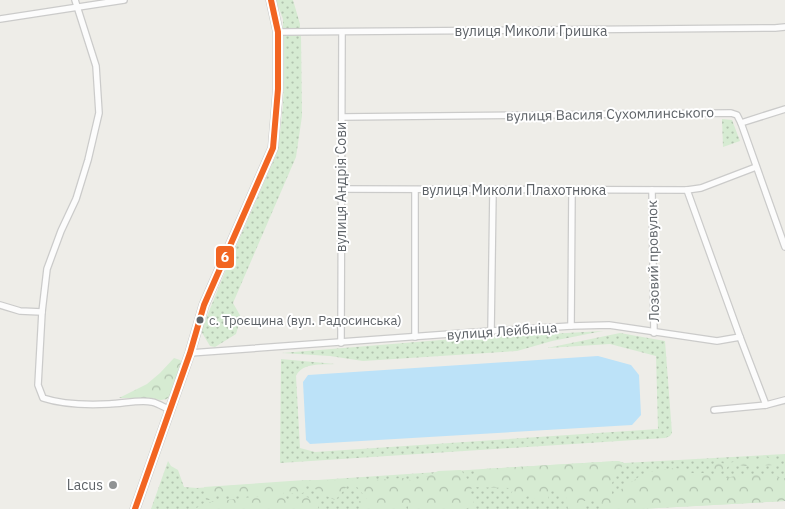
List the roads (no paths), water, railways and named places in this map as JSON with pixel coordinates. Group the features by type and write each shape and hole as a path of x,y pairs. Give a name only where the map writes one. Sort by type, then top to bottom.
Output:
{"street":[{"path":"75,0 96,66 99,113 88,160 76,199 61,231 47,269 42,312 38,385 44,398 54,402 74,404 153,402 170,410"},
{"path":"0,20 124,0"},
{"path":"135,509 190,353 204,305 273,148 278,89 278,32 271,0"},
{"name":"вулиця Миколи Гришка","path":"278,32 785,28"},
{"name":"вулиця Андрія Сови","path":"341,343 342,32"},
{"path":"785,109 741,124 785,247"},
{"name":"вулиця Василя Сухомлинського","path":"342,117 731,113 737,115 741,124"},
{"name":"вулиця Миколи Плахотнюка","path":"341,190 687,190 701,188 756,167"},
{"path":"415,190 415,337"},
{"path":"491,331 493,190"},
{"path":"571,326 572,190"},
{"name":"Лозовий провулок","path":"652,190 654,333"},
{"path":"687,190 766,405"},
{"path":"0,305 20,311 42,312"},
{"name":"вулиця Лейбніца","path":"190,353 571,326 609,326 717,341 740,337"},
{"path":"714,410 766,405 785,400"}],"water":[{"path":"598,356 631,365 639,375 641,415 632,425 310,444 306,440 303,382 308,375"}],"place":[{"name":"с. Троєщина (вул. Радосинська)","path":"200,320"},
{"name":"Lacus","path":"113,485"}]}
